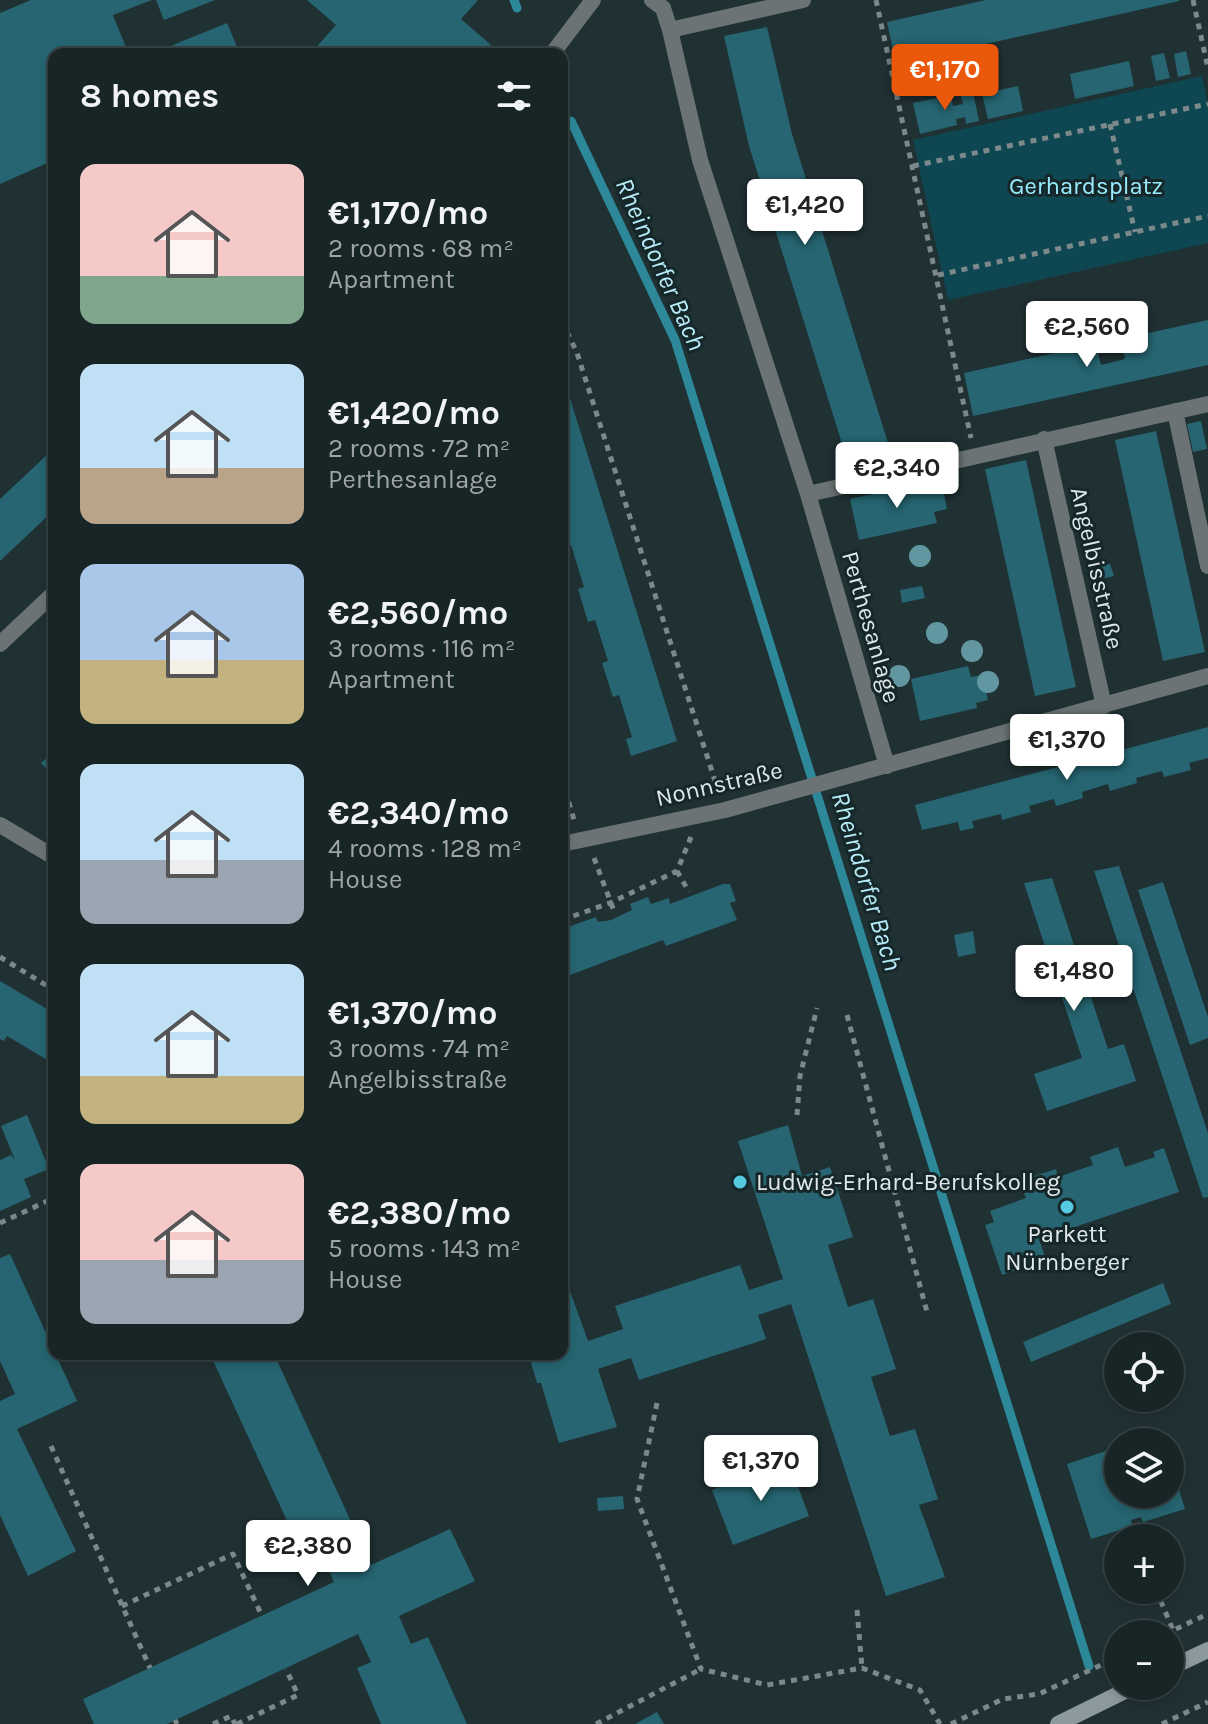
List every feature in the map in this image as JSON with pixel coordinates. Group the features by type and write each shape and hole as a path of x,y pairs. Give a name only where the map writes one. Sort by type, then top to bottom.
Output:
{"main road":[{"path":"1184,1661 1208,1650"},
{"path":"1069,1722 1109,1700"}],"street":[{"path":"557,48 593,0"},
{"name":"Perthesanlage","path":"652,0 663,8 670,30 700,160 808,494 887,766"},
{"path":"670,30 803,0"},
{"path":"808,494 1208,404"},
{"path":"1175,411 1208,566"},
{"name":"Angelbisstraße","path":"1044,439 1104,706"},
{"path":"0,644 48,599"},
{"path":"887,766 1208,676"},
{"name":"Nonnstraße","path":"568,843 725,810 887,766"},
{"path":"0,825 48,853"}],"path":[{"path":"876,0 975,454"},
{"path":"1193,0 1208,68"},
{"path":"913,166 1208,104"},
{"path":"1110,124 1135,232"},
{"path":"938,275 1208,216"},
{"path":"568,334 577,353 725,810"},
{"path":"568,796 614,911"},
{"path":"568,918 610,903 677,871 690,846 694,817"},
{"path":"677,871 689,892"},
{"path":"0,957 48,986"},
{"path":"797,1115 800,1076 817,1008"},
{"path":"847,1015 927,1312"},
{"path":"0,1223 48,1201"},
{"path":"657,1403 637,1499 701,1669"},
{"path":"51,1446 150,1668"},
{"path":"122,1606 233,1554 262,1616"},
{"path":"857,1610 862,1668"},
{"path":"1184,1625 1208,1614"},
{"path":"951,1724 1003,1699 1039,1694 1104,1664"},
{"path":"596,1724 701,1669 767,1685 862,1668 920,1690 940,1724"},
{"path":"213,1724 231,1716 236,1724 298,1695 286,1669"},
{"path":"1162,1724 1208,1702"}],"green space":[{"name":"Gerhardsplatz","path":"1202,76 1208,104 1208,243 948,300 913,140"}],"building":[{"path":"31,0 152,0 113,15 126,48 48,48 48,163 0,184 0,13"},
{"path":"156,0 215,0 164,20"},
{"path":"307,0 478,0 461,19 491,45 488,48 315,48 336,25"},
{"path":"986,0 1179,1 896,64 887,22"},
{"path":"227,23 237,48 166,48"},
{"path":"767,27 792,134 892,456 849,466 749,146 724,36"},
{"path":"1186,51 1191,74 1178,77 1174,54"},
{"path":"1164,53 1170,78 1156,81 1151,56"},
{"path":"1129,61 1134,86 1075,99 1070,74"},
{"path":"1018,86 1023,111 988,119 982,94"},
{"path":"972,87 979,121 966,124 965,117 956,119 957,125 920,134 913,103 951,95 953,106 963,104 959,89"},
{"path":"1208,320 1208,365 973,416 964,373 1096,344 1101,365 1125,359 1121,339"},
{"path":"568,392 677,741 631,756 626,739 632,737 619,695 613,697 602,663 608,661 595,620 588,622 578,589 584,587 571,545 568,546"},
{"path":"1201,421 1207,449 1193,452 1187,424"},
{"path":"1156,431 1205,652 1163,661 1115,440"},
{"path":"48,454 48,516 0,561 0,499"},
{"path":"1026,460 1076,687 1035,696 985,469"},
{"path":"928,482 929,487 942,484 947,509 934,512 937,523 859,540 850,499"},
{"path":"1110,564 1114,576 1092,581 1089,568"},
{"path":"922,586 925,598 902,603 900,590"},
{"path":"968,666 971,677 982,675 988,700 976,703 977,708 920,721 911,679"},
{"path":"1208,727 1208,758 1189,763 1191,770 1164,777 1162,771 1136,778 1137,783 1110,791 1108,784 1082,792 1083,798 1056,806 1054,799 1029,806 1031,812 1002,820 1001,814 972,821 974,828 960,831 958,822 922,830 915,805"},
{"path":"48,757 48,771 41,763"},
{"path":"1119,866 1208,1133 1208,1197 1203,1198 1094,871"},
{"path":"1052,878 1108,1049 1124,1044 1136,1081 1047,1111 1034,1074 1082,1058 1024,883"},
{"path":"1163,882 1208,1017 1208,1038 1190,1045 1138,890"},
{"path":"730,884 736,901 730,903 737,920 666,946 663,940 568,976 568,927 596,917 598,922 611,920 632,910 630,904 648,897 651,904 669,898 670,904"},
{"path":"973,931 976,953 958,957 954,935"},
{"path":"0,981 48,1009 48,1060 7,1036 4,1041 0,1039"},
{"path":"27,1115 48,1169 24,1179 31,1197 0,1211 0,1160 11,1155 15,1160 1,1126"},
{"name":"Ludwig-Erhard-Berufskolleg","path":"788,1125 802,1176 830,1167 853,1237 828,1245 848,1307 873,1299 896,1369 871,1377 890,1436 915,1429 938,1499 919,1505 945,1577 886,1596 791,1304 758,1315 766,1339 639,1380 631,1358 598,1369 617,1427 559,1443 541,1383 537,1383 531,1363 534,1360 568,1360 568,1286 588,1341 623,1329 615,1306 740,1265 749,1290 783,1279 738,1141"},
{"path":"1118,1147 1125,1167 1155,1157 1153,1152 1164,1148 1179,1192 1039,1239 1046,1260 1002,1275 985,1225 994,1222 990,1211 1026,1198 1019,1181 1056,1169 1058,1177 1093,1165 1090,1157"},
{"path":"10,1254 48,1337 48,1360 58,1360 77,1401 17,1429 76,1551 28,1576 0,1515 0,1401 15,1394 0,1361 0,1258"},
{"path":"1163,1283 1171,1304 1031,1362 1023,1342"},
{"path":"213,1360 277,1360 371,1565 450,1529 475,1581 399,1616 411,1644 428,1637 467,1724 381,1724 357,1668 371,1662 358,1634 167,1724 94,1724 83,1699 334,1582 322,1555 306,1562"},
{"path":"1104,1452 1104,1508 1184,1506 1185,1509 1143,1522 1141,1517 1131,1520 1132,1524 1104,1524 1104,1535 1091,1539 1067,1464"},
{"path":"788,1460 809,1516 733,1545 712,1490"},
{"path":"623,1496 624,1509 598,1511 597,1498"},
{"path":"657,1712 664,1724 635,1724"}],"waterway":[{"name":"Rheindorfer Bach","path":"514,0 517,8"},
{"name":"Rheindorfer Bach","path":"571,121 675,340 1089,1666"}],"place":[{"name":"Ludwig-Erhard-Berufskolleg","path":"740,1182"},
{"name":"Parkett Nürnberger","path":"1067,1207"}]}
